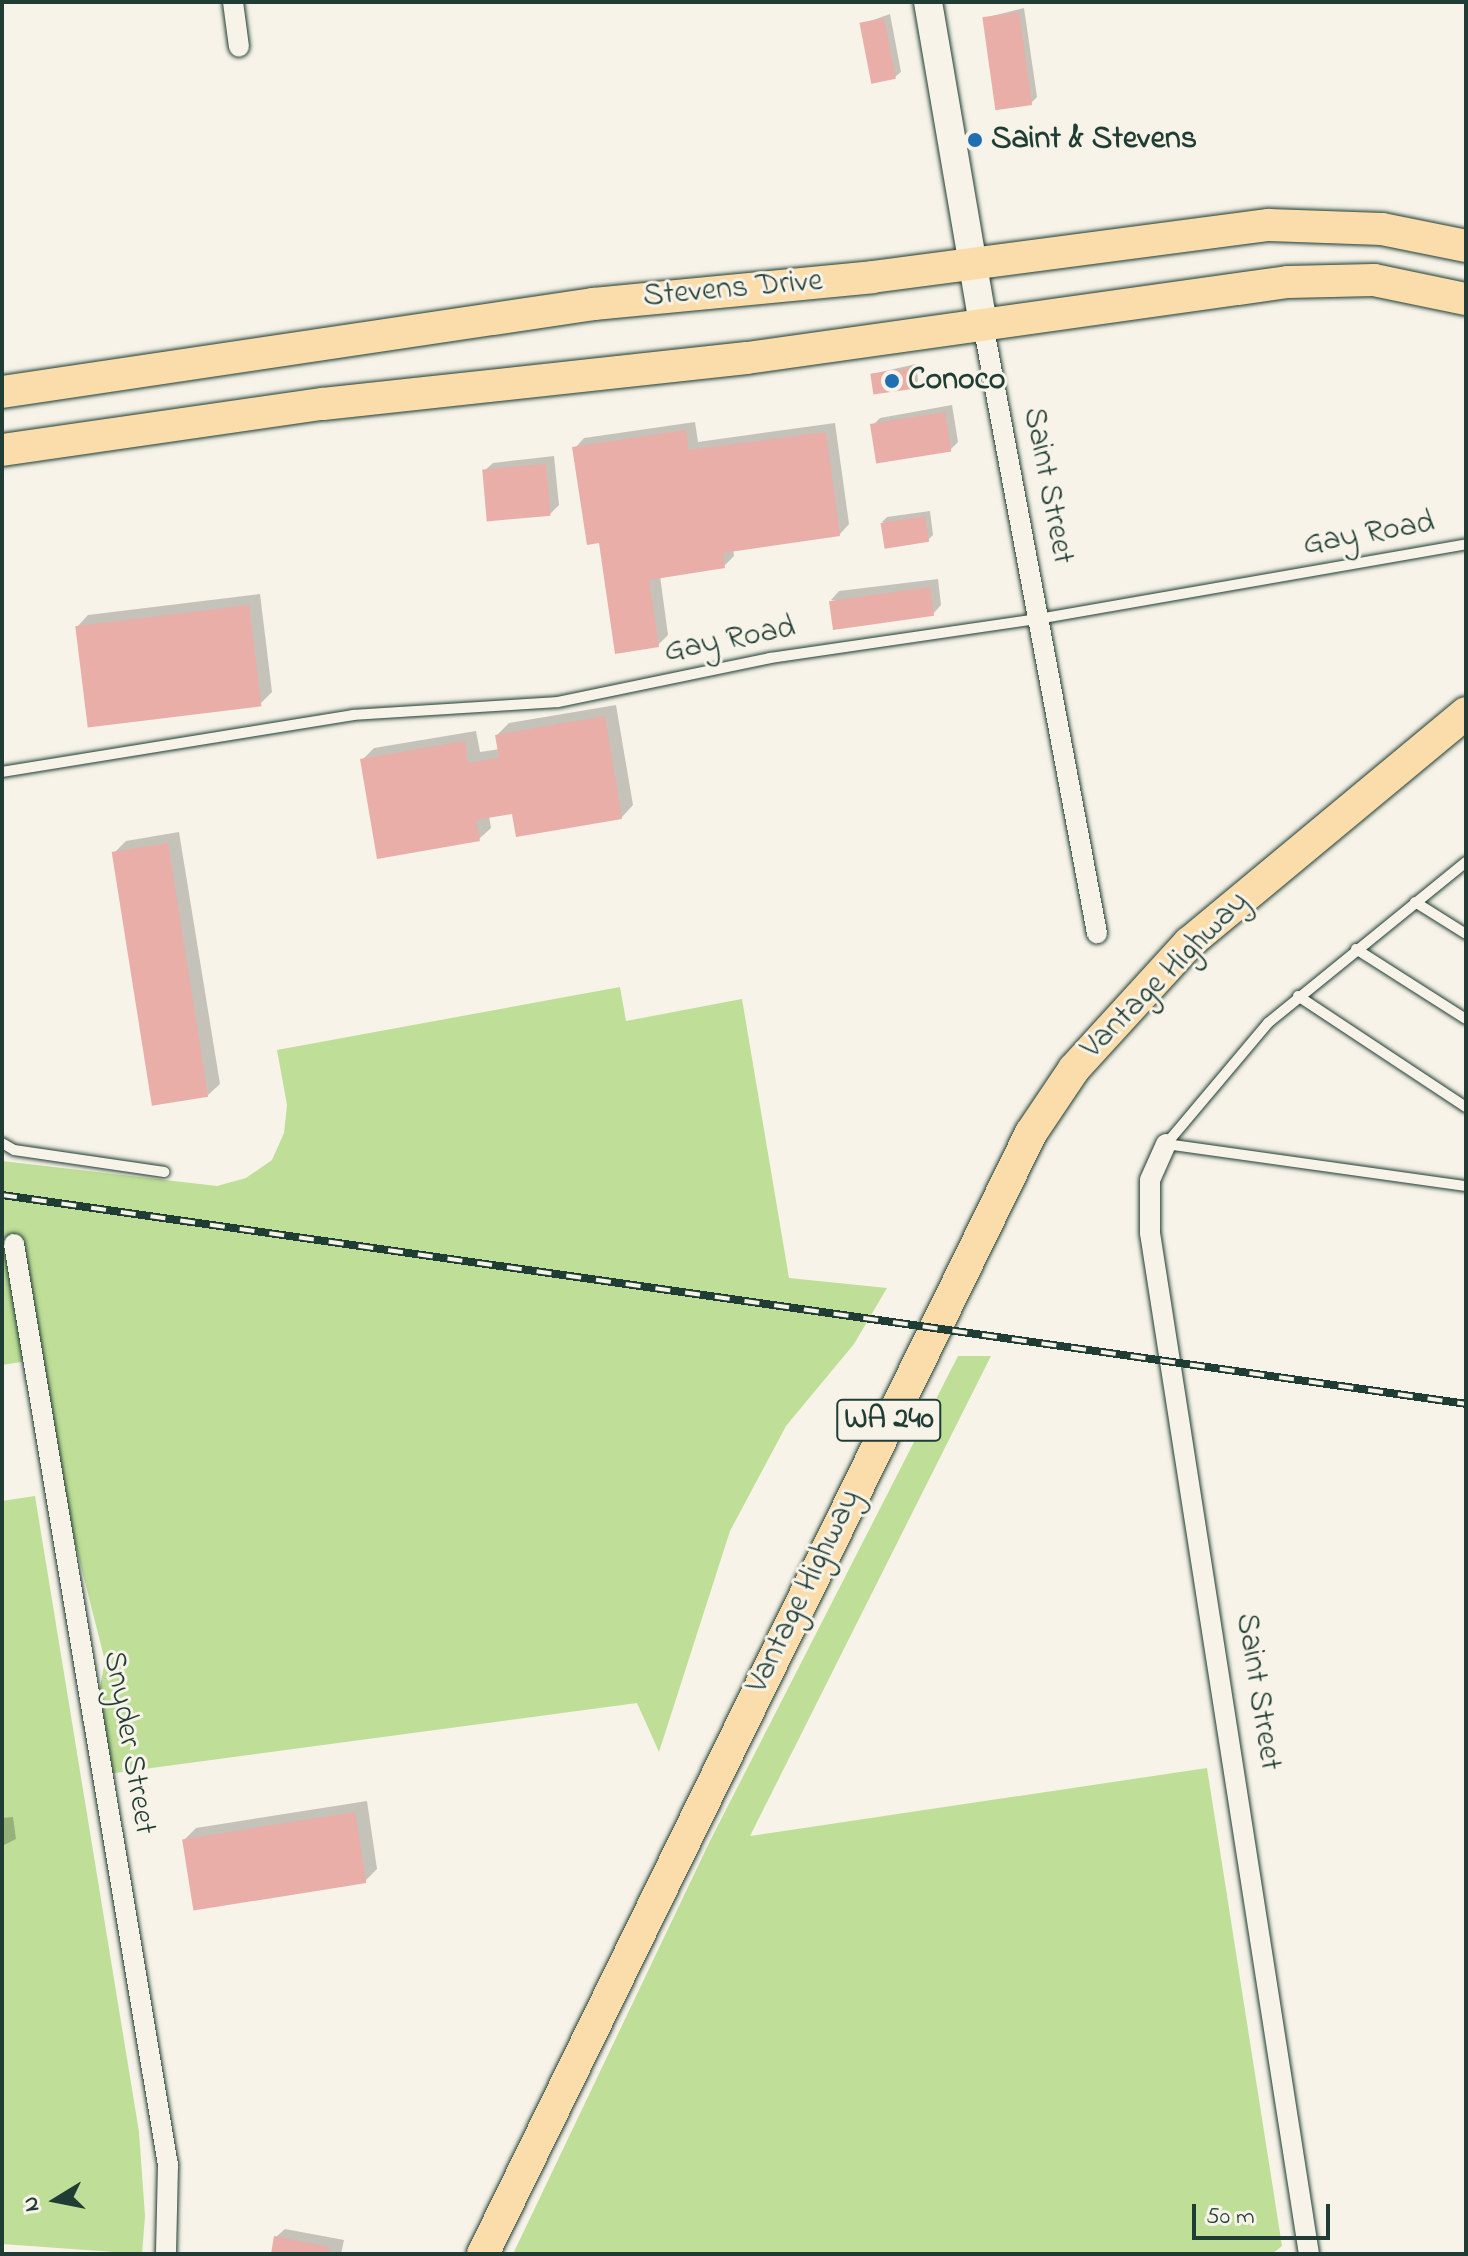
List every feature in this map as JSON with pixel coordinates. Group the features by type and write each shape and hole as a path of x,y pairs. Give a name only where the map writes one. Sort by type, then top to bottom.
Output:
{"main road":[{"name":"Stevens Drive","path":"2,392 594,304 972,264 1269,225 1382,229 1466,246"},
{"name":"Stevens Drive","path":"2,450 323,404 747,358 1317,280 1374,280 1466,299"},
{"name":"Vantage Highway","path":"483,2254 1031,1133 1074,1069 1189,943 1466,713"}],"street":[{"path":"233,2 239,47"},
{"name":"Saint Street","path":"928,2 972,264 1097,933"},
{"name":"Saint Street","path":"1166,1144 1150,1180 1150,1233 1309,2254"},
{"name":"Snyder Street","path":"14,1244 168,2165 166,2254"}],"lane":[{"name":"Gay Road","path":"2,772 353,715 558,702 770,658 1038,619 1466,544"},
{"path":"1466,862 1298,996 1223,1070 1166,1144 1466,1186"},
{"path":"1415,902 1466,934"},
{"path":"1356,949 1466,1019"},
{"path":"1298,996 1466,1107"},
{"path":"2,1143 14,1150 164,1172"}],"green space":[{"path":"620,987 626,1021 742,999 789,1278 887,1288 854,1344 786,1426 730,1531 659,1752 637,1703 107,1774 94,1719 105,1661 64,1499 40,1359 2,1365 2,1161 217,1186 246,1178 272,1160 284,1133 287,1105 277,1050"},
{"path":"958,1356 991,1356 750,1836 1207,1768 1282,2246 1272,2254 513,2254 710,1841"},
{"path":"35,1496 139,2132 145,2216 142,2254 2,2244 2,1501"}],"building":[{"path":"1019,12 1032,105 995,110 982,17"},
{"path":"884,18 896,79 871,84 859,23"},
{"name":"Conoco","path":"911,368 914,389 873,395 870,374"},
{"path":"945,412 951,452 876,463 870,424"},
{"path":"686,430 689,450 826,432 840,536 723,553 725,568 649,580 659,647 615,654 599,543 587,545 572,447"},
{"path":"546,464 551,516 487,521 482,470"},
{"path":"925,516 929,542 885,549 881,523"},
{"path":"930,587 934,616 833,630 829,601"},
{"path":"249,605 261,706 88,728 75,626"},
{"path":"605,716 622,819 516,837 512,814 476,820 480,841 377,859 360,759 465,741 468,763 499,758 495,735"},
{"path":"168,843 208,1097 152,1106 112,852"},
{"path":"355,1812 366,1883 193,1910 182,1839"},
{"path":"274,2236 329,2247 329,2254 271,2254"}],"railway":[{"path":"2,1195 1466,1404"}],"place":[{"name":"Saint & Stevens","path":"975,140"},
{"name":"Conoco","path":"892,381"}]}
